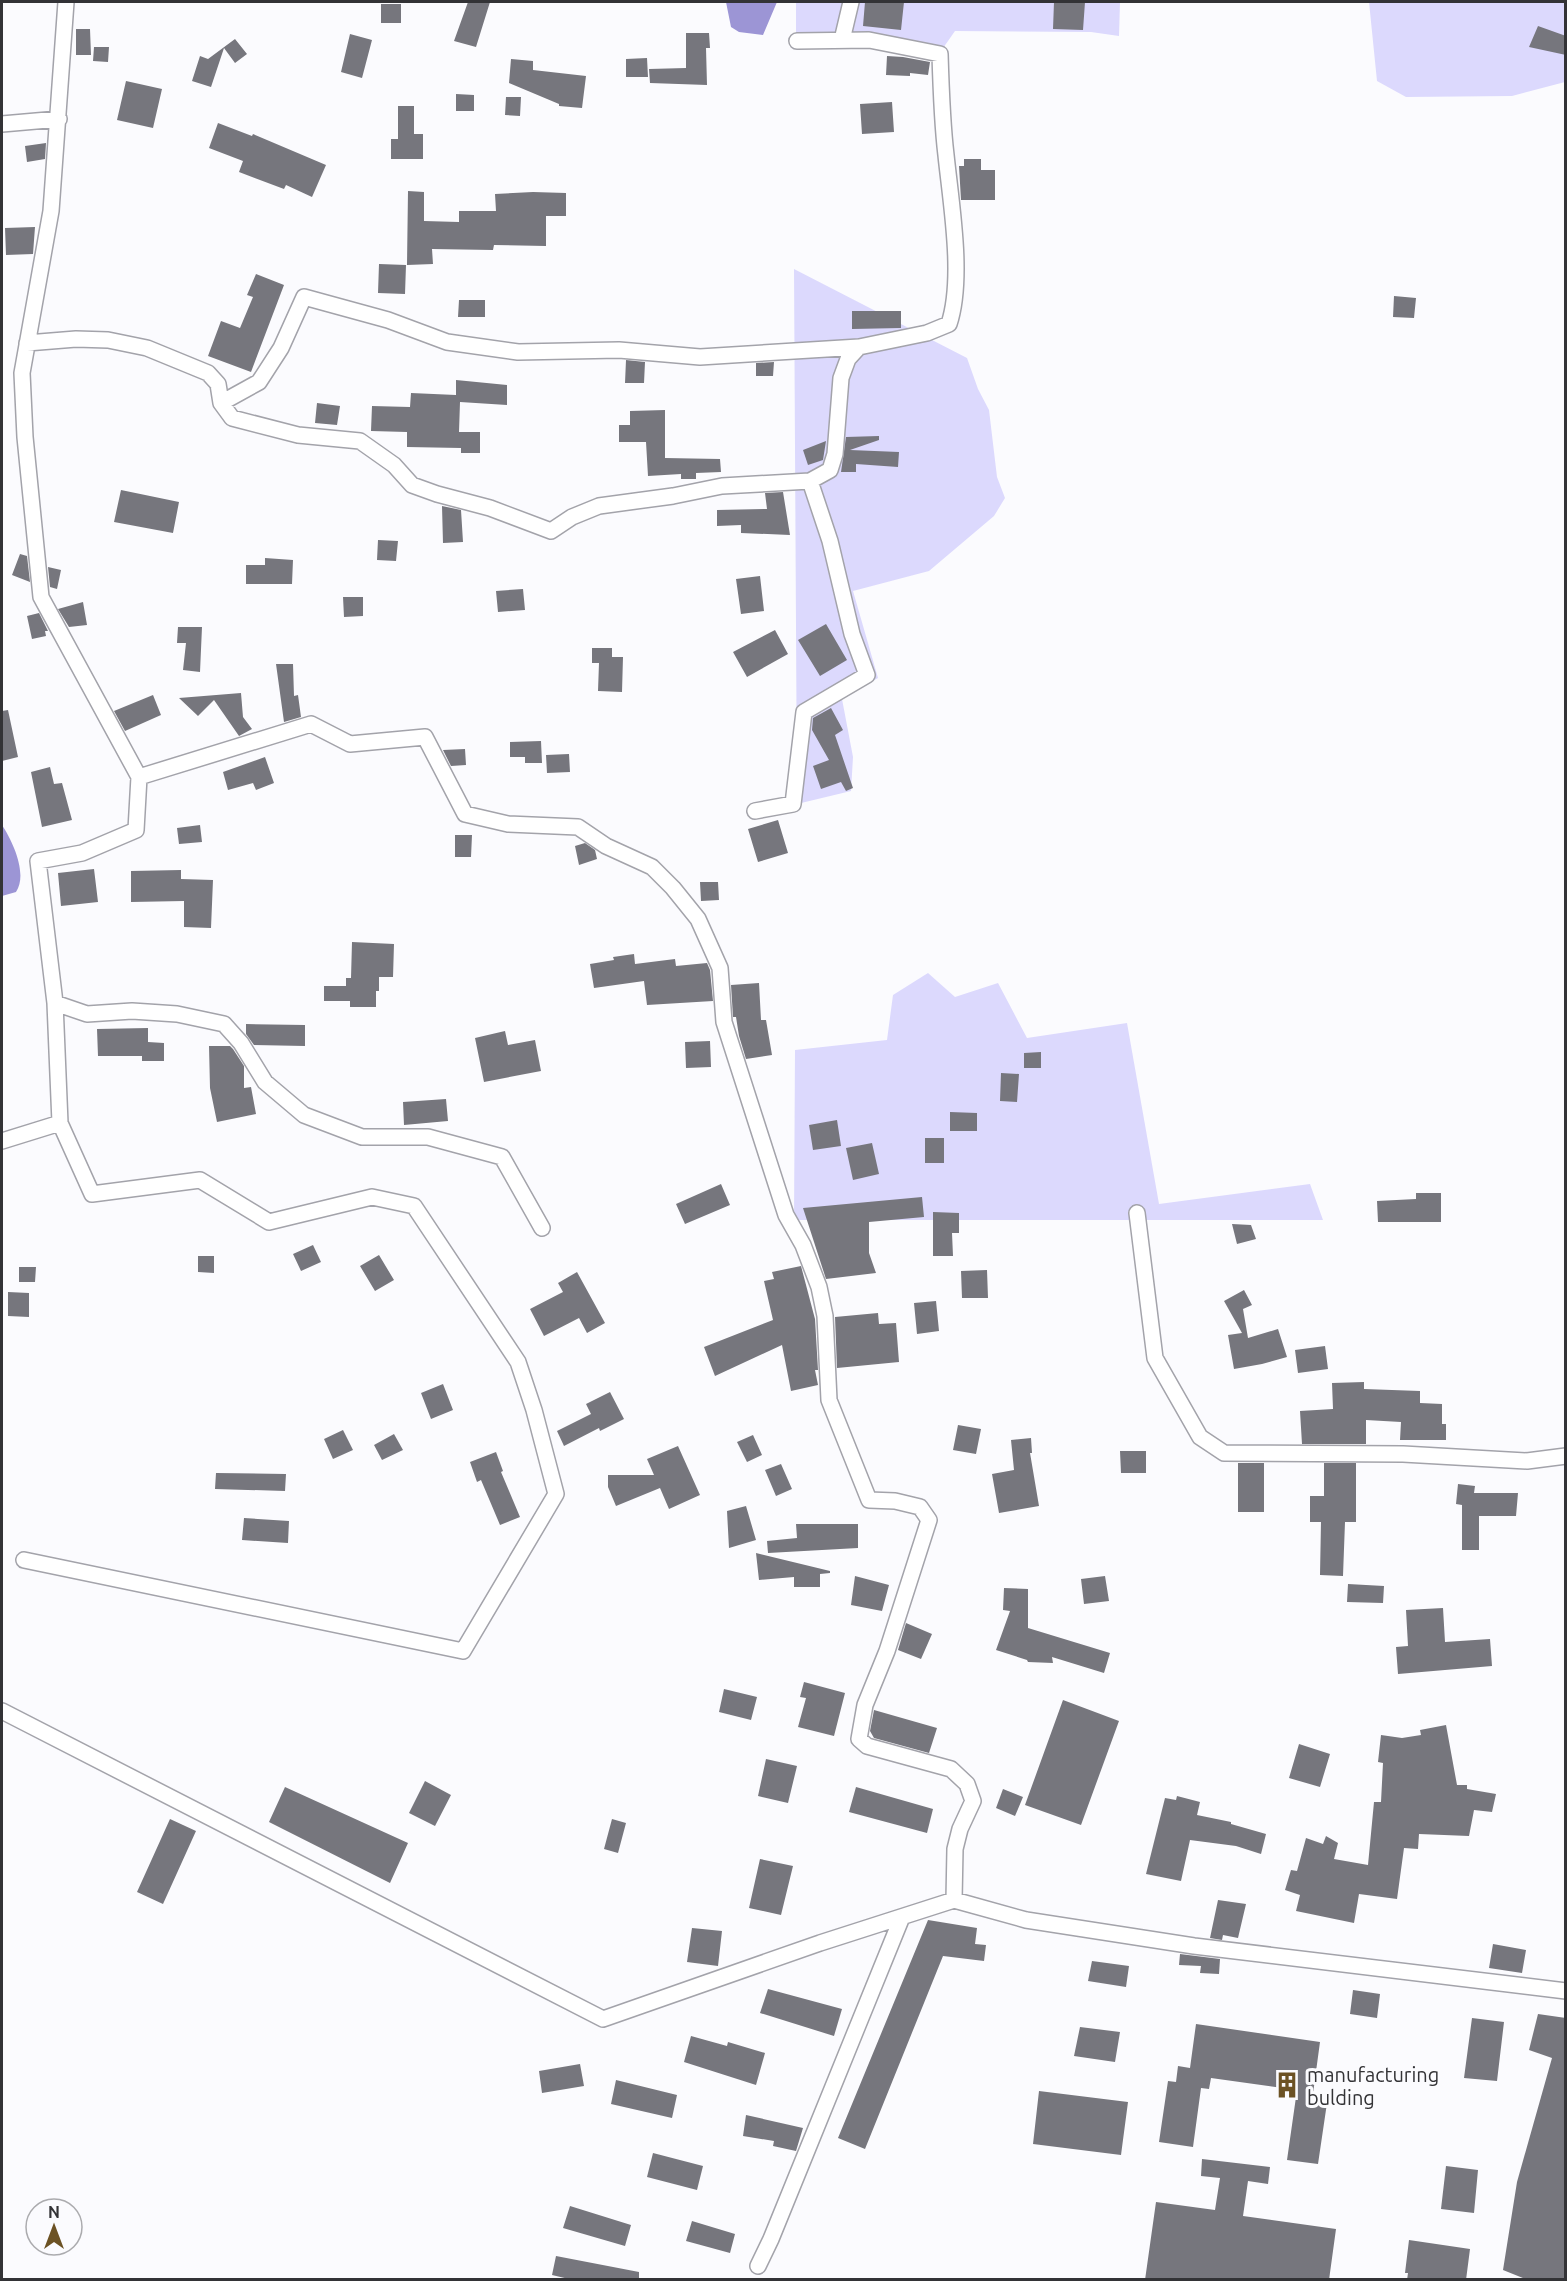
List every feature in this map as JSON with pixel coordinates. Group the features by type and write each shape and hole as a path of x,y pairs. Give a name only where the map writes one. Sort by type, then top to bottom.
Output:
{"street":[{"path":"24,1560 463,1652 556,1494 534,1410 518,1362 414,1206 372,1197 269,1222 200,1180 92,1194 60,1123 55,1002 38,861 82,853 136,830 139,777 41,597 25,437 22,373 51,211 66,2"},
{"path":"842,40 851,2"},
{"path":"221,403 259,382 280,348 304,297 388,320 447,342 518,352 619,350 700,357 859,347 927,333 949,324 954,310 955,265 943,128 940,54 869,40 797,41"},
{"path":"2,124 59,119"},
{"path":"27,344 87,339 108,340 147,348 208,373 218,384 221,403 232,418 298,435 360,441 394,465 412,485 490,508 551,531 572,517 599,506 673,496 722,486 810,481 830,470 835,454 842,378 848,358 859,347"},
{"path":"755,811 793,804 804,712 867,675 852,634 830,541 810,481"},
{"path":"139,777 311,724 350,744 425,737 465,814 508,824 578,827 606,846 652,867 673,888 698,919 720,968 723,1022 786,1215 803,1245 819,1287 825,1316 829,1400 868,1500 920,1507 929,1520 887,1651 865,1705 859,1739 867,1746 951,1769 967,1784 973,1801 960,1829 955,1849 954,1900"},
{"path":"55,1002 87,1014 132,1011 177,1014 224,1024 241,1043 265,1082 303,1115 362,1137 428,1137 502,1157 542,1228"},
{"path":"2,1141 60,1123"},
{"path":"1137,1213 1155,1358 1200,1437 1224,1453 1403,1454 1527,1461 1566,1456"},
{"path":"2,1711 603,2019 820,1943 954,1900 1026,1920 1183,1944 1566,1991"},
{"path":"758,2266 902,1917"}],"shaded area":[{"path":"726,2 777,2 763,35 739,32 731,27"},
{"path":"796,2 1120,2 1119,36 1091,32 955,31 941,51 796,36"},
{"path":"1369,2 1565,2 1565,82 1512,96 1406,97 1377,81"},
{"path":"794,269 967,358 978,389 989,410 997,477 1005,498 994,516 929,571 853,591 878,678 842,699 853,757 851,791 797,804"},
{"path":"2,825 18,858 20,876 16,892 2,896"},
{"path":"928,973 955,997 998,983 1027,1038 1127,1023 1159,1204 1310,1184 1323,1220 794,1220 795,1050 887,1040 893,995"}],"building":[{"path":"468,2 490,2 476,47 454,41"},
{"path":"865,2 904,2 901,30 863,26"},
{"path":"1054,2 1085,2 1083,30 1053,29"},
{"path":"381,4 401,4 401,23 381,23"},
{"path":"1538,26 1566,36 1566,55 1529,47"},
{"path":"76,29 90,29 91,55 76,55"},
{"path":"686,33 709,33 710,48 706,48 707,85 650,83 649,69 686,68"},
{"path":"350,34 372,40 362,78 341,72"},
{"path":"235,39 247,54 235,63 224,48 211,87 192,81 200,56 208,59"},
{"path":"94,47 109,47 108,62 93,61"},
{"path":"887,56 930,62 928,75 910,73 910,76 886,75"},
{"path":"647,58 648,77 626,77 626,59"},
{"path":"511,59 533,61 533,70 586,76 582,108 559,106 559,104 509,83"},
{"path":"126,81 162,89 153,128 117,120"},
{"path":"456,94 474,95 474,111 456,111"},
{"path":"506,97 521,97 520,116 505,115"},
{"path":"892,102 894,132 862,134 860,104"},
{"path":"398,106 414,106 414,134 423,134 423,159 391,159 391,139 398,139"},
{"path":"218,123 252,136 253,134 326,165 312,197 286,185 284,189 239,172 243,161 209,148"},
{"path":"46,143 45,159 27,162 25,146"},
{"path":"964,159 981,159 981,170 995,170 995,200 961,200 959,166 964,166"},
{"path":"408,191 424,192 424,221 459,222 459,211 496,211 495,194 533,192 566,193 566,216 546,216 546,246 494,245 493,250 432,249 433,264 407,265"},
{"path":"35,227 33,254 6,255 5,228"},
{"path":"379,264 406,265 405,294 378,293"},
{"path":"256,274 284,285 251,372 208,356 221,321 240,328 253,297 247,295"},
{"path":"1394,296 1416,298 1414,318 1393,317"},
{"path":"459,300 485,300 485,317 458,317"},
{"path":"852,311 901,311 901,328 852,329"},
{"path":"626,360 645,362 644,383 625,383"},
{"path":"774,362 773,376 756,376 756,363"},
{"path":"456,380 507,385 507,405 460,402 459,432 480,432 480,453 461,453 461,448 407,447 407,432 371,431 372,406 410,407 411,393 456,395"},
{"path":"317,403 340,406 337,425 315,423"},
{"path":"665,410 665,458 720,459 721,472 696,473 696,479 681,479 681,474 648,476 646,442 619,442 619,425 630,425 630,411"},
{"path":"879,436 879,440 850,450 899,452 898,467 856,464 856,472 841,472 846,437"},
{"path":"826,441 823,460 808,465 803,450"},
{"path":"121,490 179,502 173,533 114,522"},
{"path":"783,492 790,535 741,533 741,525 717,526 717,510 767,509 765,493"},
{"path":"442,506 461,510 463,542 443,543"},
{"path":"378,540 398,541 396,561 377,560"},
{"path":"20,554 27,556 30,582 12,575"},
{"path":"265,558 293,560 292,584 246,584 246,565 265,565"},
{"path":"48,567 61,570 57,589 50,587"},
{"path":"760,576 764,611 741,614 736,579"},
{"path":"523,589 525,610 498,612 496,591"},
{"path":"343,597 363,597 363,616 344,617"},
{"path":"83,602 87,625 69,627 58,609"},
{"path":"39,613 48,631 45,631 46,636 32,639 27,616"},
{"path":"826,624 847,660 820,676 798,640"},
{"path":"178,627 202,627 200,672 183,670 186,643 177,643"},
{"path":"775,630 788,654 747,677 733,652"},
{"path":"592,648 612,648 612,657 623,657 622,692 598,691 599,663 592,663"},
{"path":"276,664 293,664 294,696 298,695 301,717 284,722"},
{"path":"241,693 243,717 252,729 239,736 214,700 198,716 179,698"},
{"path":"153,695 161,715 125,731 114,711"},
{"path":"831,708 843,730 835,735 853,788 846,791 841,782 821,789 813,766 829,760 812,730 813,718"},
{"path":"8,710 18,757 2,761 2,711"},
{"path":"541,741 542,763 525,763 525,757 510,757 510,742"},
{"path":"465,749 466,765 451,766 443,750"},
{"path":"569,754 570,772 547,773 546,755"},
{"path":"265,757 274,783 256,790 253,783 228,790 223,772"},
{"path":"50,767 54,784 62,783 72,820 42,827 31,772"},
{"path":"778,820 788,853 758,862 748,829"},
{"path":"200,825 202,842 179,844 177,828"},
{"path":"455,835 472,835 471,857 455,857"},
{"path":"585,843 595,850 597,859 579,865 575,846"},
{"path":"94,869 98,902 61,906 58,873"},
{"path":"181,870 181,879 213,880 211,928 184,927 184,901 131,902 131,871"},
{"path":"700,882 718,882 719,900 701,901"},
{"path":"352,942 394,944 393,977 379,977 376,1007 350,1007 350,1001 324,1001 324,986 346,986 346,978 351,978"},
{"path":"634,954 635,964 675,959 676,966 707,963 710,970 713,1001 647,1005 644,981 594,988 590,964"},
{"path":"759,983 761,1020 766,1020 772,1055 746,1059 736,1017 733,1017 731,985"},
{"path":"246,1024 305,1025 305,1046 254,1045 246,1034"},
{"path":"148,1028 148,1042 164,1043 164,1061 142,1061 142,1056 98,1056 97,1029"},
{"path":"505,1031 508,1045 535,1040 541,1071 484,1082 475,1038"},
{"path":"710,1041 711,1067 686,1068 685,1042"},
{"path":"209,1046 230,1046 233,1049 244,1066 244,1088 251,1087 256,1114 217,1122 210,1088"},
{"path":"1041,1052 1041,1068 1024,1068 1024,1053"},
{"path":"1001,1073 1019,1074 1017,1102 1000,1101"},
{"path":"446,1099 448,1121 404,1125 403,1102"},
{"path":"950,1112 977,1113 977,1131 950,1131"},
{"path":"837,1120 841,1146 813,1150 809,1125"},
{"path":"925,1138 944,1138 944,1163 925,1163"},
{"path":"872,1143 879,1174 853,1180 846,1148"},
{"path":"721,1184 730,1205 685,1224 676,1204"},
{"path":"1416,1193 1441,1193 1441,1222 1378,1222 1377,1201 1416,1199"},
{"path":"922,1197 924,1217 869,1222 869,1253 876,1273 826,1279 803,1208"},
{"path":"933,1212 959,1213 959,1233 952,1233 953,1256 933,1256"},
{"path":"1232,1224 1251,1225 1256,1239 1237,1244"},
{"path":"313,1245 321,1262 301,1271 293,1254"},
{"path":"379,1255 394,1280 375,1291 360,1266"},
{"path":"198,1256 214,1256 214,1273 198,1272"},
{"path":"801,1266 815,1319 818,1370 815,1370 818,1385 791,1391 782,1345 715,1376 704,1347 773,1320 764,1281 774,1279 772,1272"},
{"path":"19,1267 36,1267 35,1282 19,1282"},
{"path":"987,1270 988,1298 962,1298 961,1271"},
{"path":"577,1272 605,1323 587,1333 579,1318 544,1336 530,1309 563,1292 558,1283"},
{"path":"1244,1290 1252,1305 1243,1309 1248,1338 1278,1329 1287,1357 1234,1369 1228,1335 1242,1333 1224,1301"},
{"path":"8,1292 29,1293 29,1317 8,1316"},
{"path":"936,1301 939,1331 917,1334 914,1303"},
{"path":"878,1313 879,1324 896,1323 899,1362 837,1368 835,1317"},
{"path":"1325,1346 1328,1369 1298,1373 1295,1350"},
{"path":"1364,1382 1364,1389 1420,1391 1420,1403 1442,1404 1442,1424 1446,1424 1446,1440 1400,1440 1401,1422 1366,1420 1366,1444 1302,1444 1300,1411 1333,1409 1332,1383"},
{"path":"443,1384 453,1410 431,1419 421,1393"},
{"path":"610,1392 624,1419 600,1431 599,1428 564,1446 557,1431 591,1414 586,1404"},
{"path":"958,1425 981,1429 976,1454 953,1450"},
{"path":"343,1430 353,1450 333,1459 324,1439"},
{"path":"394,1434 403,1450 382,1460 374,1445"},
{"path":"753,1435 762,1455 747,1462 737,1442"},
{"path":"1031,1438 1032,1453 1030,1453 1039,1506 999,1513 992,1474 1014,1470 1011,1440"},
{"path":"678,1446 700,1495 669,1509 660,1488 616,1506 608,1487 608,1475 654,1475 647,1459"},
{"path":"1120,1451 1146,1451 1146,1473 1121,1473"},
{"path":"496,1452 503,1471 501,1472 520,1517 500,1525 481,1480 477,1482 470,1462"},
{"path":"1238,1463 1264,1463 1264,1512 1238,1512"},
{"path":"1324,1463 1356,1463 1356,1522 1345,1522 1343,1576 1320,1575 1321,1522 1310,1522 1310,1496 1324,1496"},
{"path":"781,1464 792,1489 776,1496 765,1470"},
{"path":"216,1473 286,1474 285,1491 215,1489"},
{"path":"1458,1484 1475,1486 1474,1493 1518,1493 1516,1516 1479,1516 1479,1550 1462,1550 1462,1505 1456,1504"},
{"path":"746,1506 756,1540 729,1548 727,1511"},
{"path":"244,1518 289,1521 288,1543 242,1540"},
{"path":"796,1524 858,1524 858,1548 768,1553 767,1541 797,1538"},
{"path":"756,1553 830,1571 830,1573 820,1574 820,1587 794,1587 794,1577 759,1580"},
{"path":"855,1576 889,1585 882,1611 851,1605"},
{"path":"1105,1576 1109,1601 1084,1604 1081,1579"},
{"path":"1348,1584 1384,1586 1383,1603 1347,1602"},
{"path":"1004,1588 1028,1589 1028,1628 1110,1653 1104,1673 1052,1657 1053,1663 1028,1662 996,1650 1010,1611 1003,1610"},
{"path":"1443,1608 1445,1642 1490,1639 1492,1666 1398,1674 1396,1647 1408,1646 1406,1610"},
{"path":"906,1623 932,1634 921,1659 898,1650"},
{"path":"804,1682 845,1693 834,1736 798,1727 806,1698 800,1697"},
{"path":"724,1689 757,1697 751,1720 719,1712"},
{"path":"1063,1700 1119,1721 1081,1825 1025,1805"},
{"path":"874,1710 937,1728 929,1753 874,1738 870,1731"},
{"path":"1446,1725 1457,1785 1467,1785 1467,1789 1496,1794 1492,1812 1474,1810 1469,1836 1419,1834 1418,1849 1404,1848 1397,1899 1359,1894 1354,1923 1296,1911 1300,1895 1285,1890 1291,1870 1297,1871 1306,1838 1323,1844 1326,1836 1338,1843 1334,1859 1368,1865 1374,1802 1381,1802 1383,1763 1378,1762 1381,1735 1402,1738 1421,1735 1420,1730"},
{"path":"1299,1744 1330,1754 1320,1787 1289,1778"},
{"path":"766,1759 797,1766 788,1803 758,1796"},
{"path":"425,1781 451,1795 435,1826 409,1813"},
{"path":"285,1787 408,1843 390,1883 269,1822"},
{"path":"856,1787 933,1809 927,1833 849,1812"},
{"path":"1003,1789 1023,1797 1015,1816 996,1808"},
{"path":"1177,1796 1200,1802 1197,1815 1231,1822 1231,1824 1266,1834 1261,1854 1236,1846 1190,1840 1181,1881 1146,1874 1165,1798 1176,1800"},
{"path":"170,1819 196,1831 163,1904 137,1892"},
{"path":"612,1819 626,1823 618,1853 604,1849"},
{"path":"760,1859 793,1866 781,1915 749,1908"},
{"path":"1218,1900 1246,1904 1238,1938 1223,1935 1222,1940 1210,1938"},
{"path":"928,1920 977,1928 975,1944 986,1945 984,1961 943,1956 865,2149 838,2138"},
{"path":"692,1928 722,1931 718,1966 687,1962"},
{"path":"1493,1944 1526,1950 1522,1973 1489,1968"},
{"path":"1180,1954 1220,1959 1219,1974 1200,1973 1201,1966 1179,1965"},
{"path":"1092,1961 1129,1966 1126,1987 1088,1981"},
{"path":"768,1989 842,2009 834,2036 760,2013"},
{"path":"1353,1990 1380,1994 1377,2018 1350,2014"},
{"path":"1538,2014 1566,2018 1566,2280 1528,2280 1503,2270 1517,2182 1552,2058 1529,2050"},
{"path":"1472,2018 1504,2022 1497,2081 1464,2078"},
{"name":"manufacturing bulding","path":"1196,2024 1320,2042 1312,2101 1327,2103 1318,2164 1287,2160 1297,2090 1211,2078 1209,2089 1201,2088 1193,2147 1159,2142 1168,2081 1176,2082 1178,2066 1190,2068"},
{"path":"1080,2027 1120,2032 1115,2062 1074,2056"},
{"path":"691,2036 727,2046 728,2042 765,2053 756,2085 684,2062"},
{"path":"580,2064 584,2086 542,2093 539,2071"},
{"path":"616,2080 677,2095 672,2118 611,2104"},
{"path":"1039,2091 1128,2102 1121,2155 1033,2144"},
{"path":"746,2115 803,2128 796,2151 773,2146 774,2141 743,2136"},
{"path":"653,2153 703,2166 697,2190 647,2177"},
{"path":"1202,2159 1270,2167 1268,2184 1248,2181 1243,2216 1336,2229 1329,2280 1145,2280 1156,2202 1215,2210 1220,2178 1201,2176"},
{"path":"1446,2166 1478,2170 1474,2213 1441,2209"},
{"path":"570,2206 631,2225 625,2246 563,2228"},
{"path":"692,2221 735,2234 730,2253 686,2241"},
{"path":"1409,2240 1470,2249 1466,2280 1407,2280 1408,2273 1405,2273"},
{"path":"556,2256 639,2272 639,2280 573,2280 552,2275"}],"place":[{"name":"manufacturing bulding","path":"1287,2085"}]}
